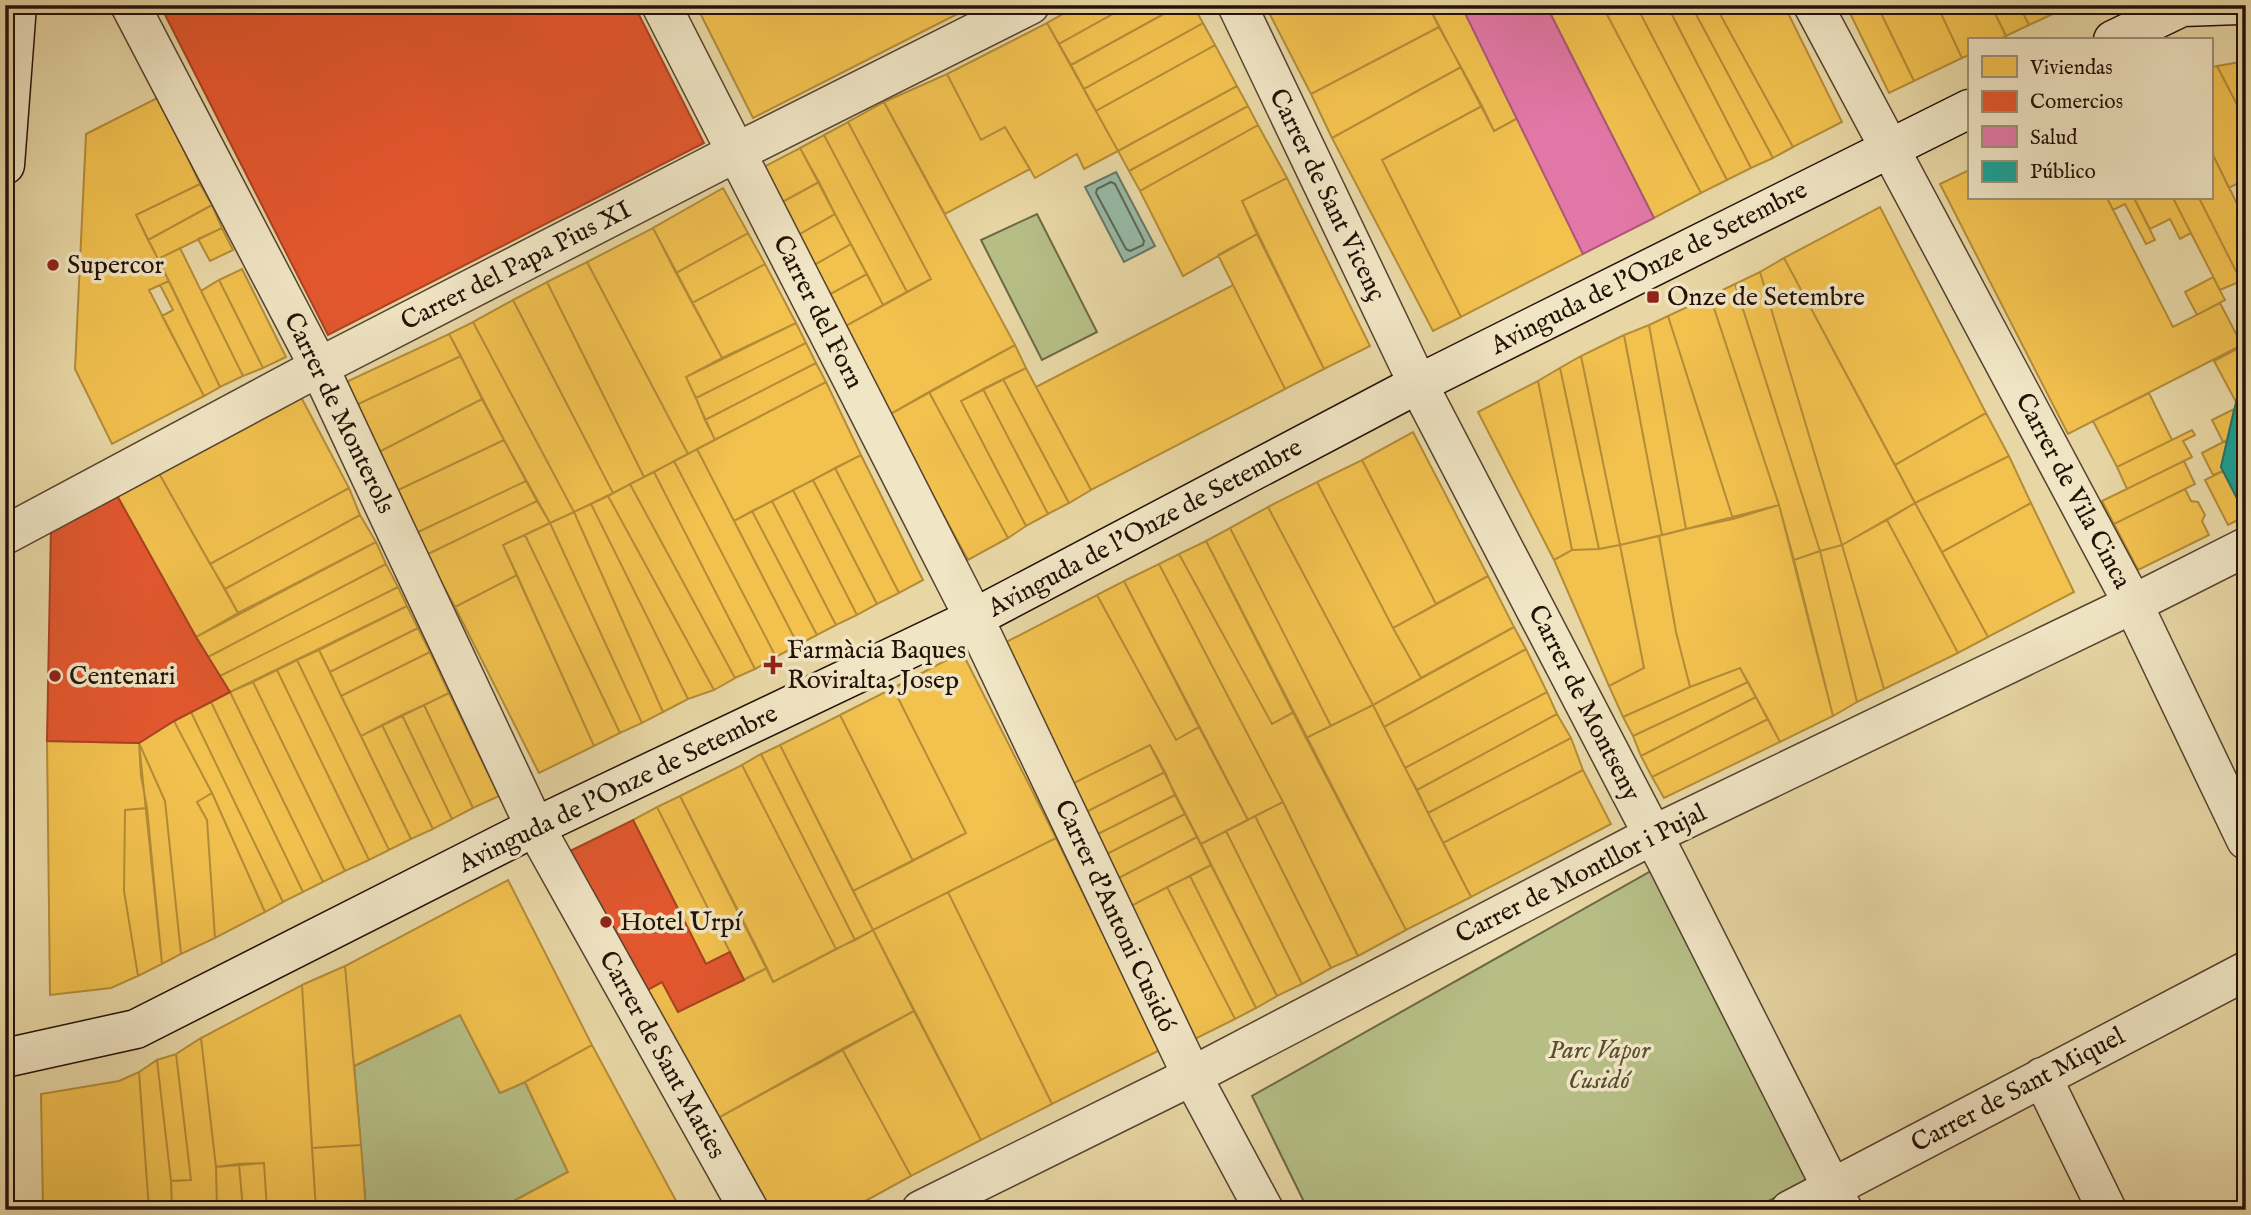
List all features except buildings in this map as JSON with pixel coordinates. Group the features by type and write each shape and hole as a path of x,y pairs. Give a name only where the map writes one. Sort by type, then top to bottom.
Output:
{"street":[{"path":"5,165 17,5"},
{"name":"Carrer de Monterols","path":"130,5 319,368 535,827"},
{"name":"Carrer del Forn","path":"662,5 974,618"},
{"name":"Carrer del Papa Pius XI","path":"5,535 319,368 737,152 1030,5"},
{"name":"Carrer de Sant Vicenç","path":"1237,5 1418,384"},
{"name":"Carrer de Vila Cinca","path":"1813,5 2133,604 2246,840"},
{"path":"2117,38 2184,6 2239,5"},
{"name":"Avinguda de l'Onze de Setembre","path":"5,1058 136,1028 535,827 974,618 1418,384 1968,109"},
{"name":"Carrer de Montseny","path":"1418,384 1838,1198"},
{"name":"Carrer de Montllor i Pujal","path":"921,1210 1192,1076 1653,835 2246,547"},
{"name":"Carrer d'Antoni Cusidó","path":"974,618 1192,1076 1264,1210"},
{"name":"Carrer de Sant Maties","path":"535,827 749,1210"},
{"name":"Carrer de Sant Miquel","path":"1790,1210 1838,1198 2042,1077 2246,971"},
{"path":"2042,1077 2107,1210"}],"green space":[{"path":"1037,214 1097,332 1042,360 981,240"},
{"name":"Parc Vapor Cusidó","path":"1667,862 1809,1181 1750,1210 1308,1210 1252,1096"},
{"path":"460,1015 500,1093 525,1082 568,1172 497,1210 366,1210 354,1066"}],"water":[{"path":"1116,172 1155,246 1124,262 1085,187"}],"place":[{"name":"Supercor","path":"53,265"},
{"name":"Onze de Setembre","path":"1653,297"},
{"name":"Farmàcia Baques Roviralta, Josep","path":"773,665"},
{"name":"Centenari","path":"55,676"},
{"name":"Hotel Urpí","path":"606,922"}]}
